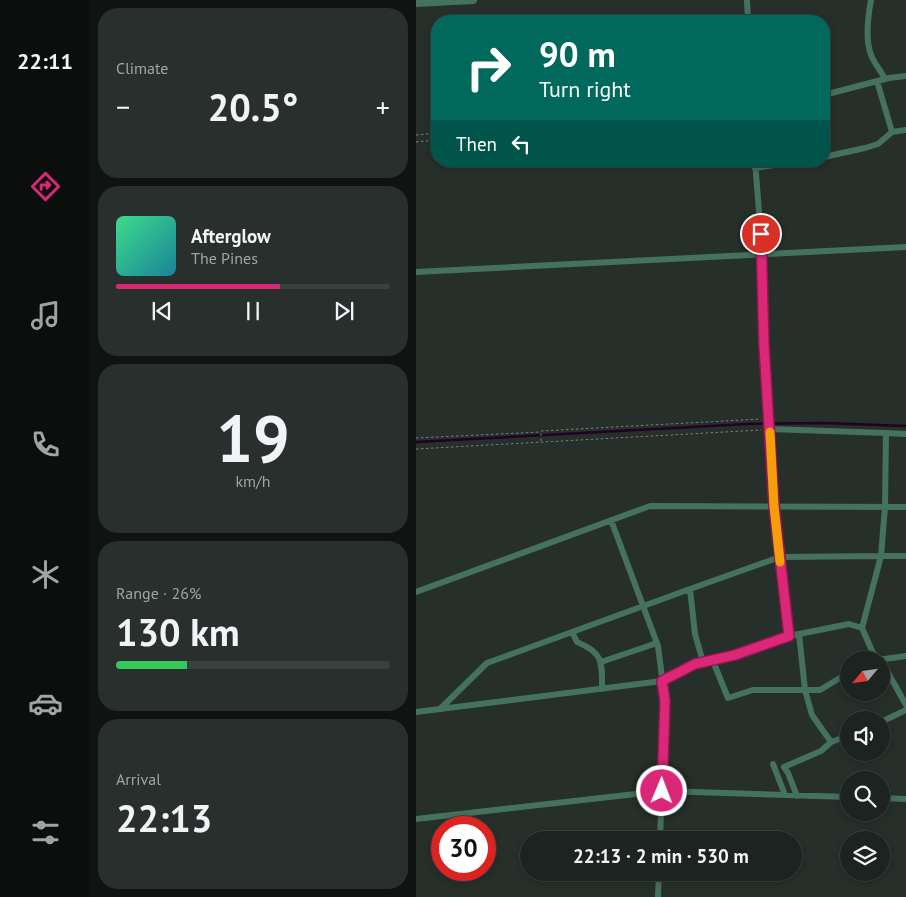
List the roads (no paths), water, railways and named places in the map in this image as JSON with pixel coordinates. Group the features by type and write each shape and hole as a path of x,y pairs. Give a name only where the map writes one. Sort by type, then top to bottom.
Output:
{"street":[{"path":"416,4 474,0"},
{"path":"747,0 748,15"},
{"path":"871,0 868,44 871,55 885,79"},
{"path":"830,93 885,79 906,76"},
{"path":"877,81 892,132"},
{"path":"830,156 878,144 892,132 906,130"},
{"path":"755,167 762,254 764,346 774,506 789,636"},
{"path":"416,272 906,247"},
{"path":"770,429 906,434"},
{"path":"872,651 862,628 881,556 885,507 886,433"},
{"path":"416,592 650,506 906,507"},
{"path":"611,520 657,643 665,701 660,831"},
{"path":"440,709 488,663 601,620 614,618 780,557 906,556"},
{"path":"690,589 695,634 703,662"},
{"path":"416,712 662,681 695,664 713,661 789,636 849,624 862,628"},
{"path":"572,632 577,642 593,652 601,662 602,689"},
{"path":"799,634 805,690 812,714 831,742"},
{"path":"601,662 657,643"},
{"path":"890,658 906,656"},
{"path":"713,661 728,698 753,690 820,690 840,679"},
{"path":"890,678 906,705"},
{"path":"890,718 906,710"},
{"path":"797,796 784,767 821,751 831,742 840,739"},
{"path":"773,764 785,796"},
{"path":"416,819 662,791 840,797"},
{"path":"890,798 906,799"},
{"path":"658,897 659,881"}],"waterway":[{"path":"416,442 747,424 824,423 906,426"}]}
